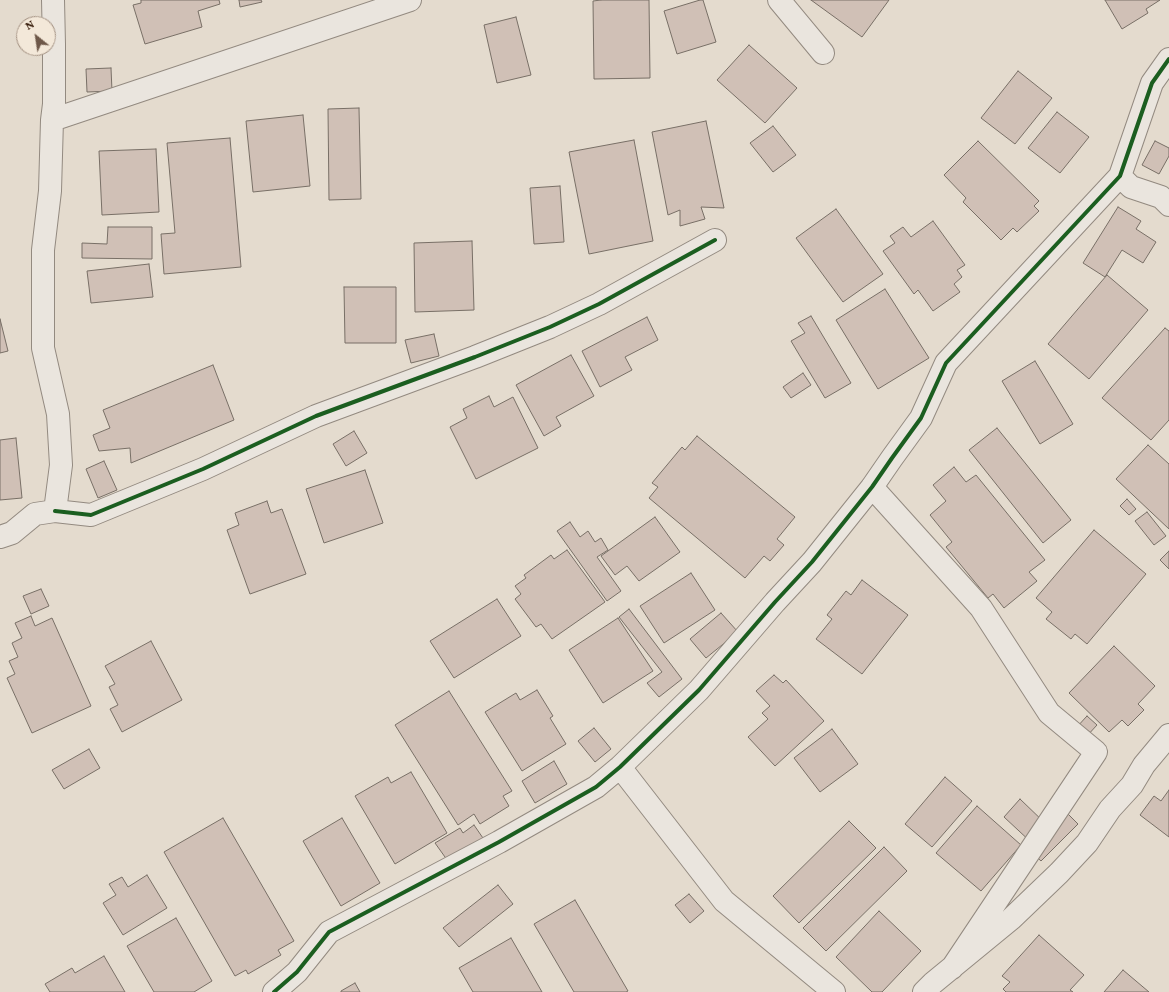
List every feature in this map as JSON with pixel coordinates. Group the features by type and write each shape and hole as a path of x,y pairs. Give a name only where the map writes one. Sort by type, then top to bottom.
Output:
{"street":[{"path":"53,0 54,104 52,120 50,191 43,250 43,348 58,414 61,465 55,511"},
{"path":"52,120 410,0"},
{"path":"779,0 823,53"},
{"path":"274,992 297,972 329,932 499,842 596,787 620,767 699,690 775,602 812,562 872,487 920,418 946,363 1120,176 1152,83 1169,59"},
{"path":"1120,176 1131,187 1160,197 1169,205"},
{"path":"0,537 12,532 35,514 55,511 91,515 203,469 316,416 550,328 599,304 715,240"},
{"path":"872,487 981,608 1049,713 1096,752 952,968"},
{"path":"933,989 952,968 1011,919 1059,873 1087,843 1110,809 1132,785 1144,765 1169,735"},
{"path":"620,767 724,901 834,992"}],"building":[{"path":"141,0 219,0 220,4 198,11 202,27 145,44 133,5 141,3"},
{"path":"239,0 261,0 262,2 240,7"},
{"path":"649,0 650,78 594,79 593,1"},
{"path":"703,0 716,42 677,54 664,11"},
{"path":"811,0 889,0 862,37"},
{"path":"1105,0 1160,0 1146,9 1148,13 1122,29"},
{"path":"516,17 531,75 497,83 484,25"},
{"path":"749,45 797,88 765,123 717,80"},
{"path":"111,68 112,91 87,92 86,69"},
{"path":"1018,71 1052,98 1015,144 981,118"},
{"path":"359,108 361,199 329,200 328,109"},
{"path":"1057,112 1089,137 1060,173 1028,148"},
{"path":"303,115 310,186 253,192 246,121"},
{"path":"706,121 724,208 701,207 705,219 680,226 680,210 668,215 652,132"},
{"path":"773,126 796,155 773,172 750,143"},
{"path":"230,138 241,267 164,274 161,234 175,233 167,143"},
{"path":"634,140 653,241 589,254 569,152"},
{"path":"978,141 1039,201 1034,206 1039,211 1017,232 1013,228 1001,240 963,202 966,198 944,175"},
{"path":"1155,141 1169,148 1169,156 1159,174 1142,165"},
{"path":"156,149 159,212 102,215 99,151"},
{"path":"560,186 564,242 534,244 530,188"},
{"path":"1118,207 1141,221 1136,229 1156,242 1143,263 1122,250 1105,277 1083,263"},
{"path":"836,209 883,274 843,302 796,238"},
{"path":"933,221 965,265 957,270 962,277 954,284 960,292 933,311 918,290 914,294 883,251 895,243 890,236 903,227 911,237"},
{"path":"108,227 152,227 152,259 82,258 82,243 107,244"},
{"path":"472,241 474,310 415,312 414,243"},
{"path":"149,264 153,297 91,303 87,271"},
{"path":"1107,275 1148,310 1089,379 1048,344"},
{"path":"344,287 396,287 396,343 345,343"},
{"path":"885,289 929,358 878,389 836,320"},
{"path":"811,316 851,383 825,398 791,341 805,333 798,323"},
{"path":"647,317 658,340 625,357 632,370 600,387 582,351"},
{"path":"0,319 8,351 0,353"},
{"path":"1165,328 1169,331 1169,420 1151,440 1102,398"},
{"path":"434,334 439,356 411,363 405,340"},
{"path":"571,355 594,396 556,417 561,426 544,436 516,385"},
{"path":"1035,361 1073,424 1040,444 1002,381"},
{"path":"213,365 234,420 131,463 130,448 99,451 93,435 110,428 103,410"},
{"path":"803,373 811,385 791,398 783,387"},
{"path":"489,396 494,407 513,397 538,448 476,479 450,427 467,418 463,409"},
{"path":"997,428 1071,520 1043,543 969,450"},
{"path":"354,431 367,453 346,466 333,444"},
{"path":"697,436 795,517 777,539 784,545 770,561 764,556 745,578 649,498 658,487 652,483 682,447 685,450"},
{"path":"16,438 22,498 0,500 0,440"},
{"path":"1148,445 1169,464 1169,529 1116,479"},
{"path":"104,461 117,490 98,498 86,469"},
{"path":"954,467 966,482 976,475 1045,560 1029,572 1037,581 1004,608 993,594 988,598 946,547 952,542 930,515 946,501 933,485"},
{"path":"365,470 383,523 324,543 306,489"},
{"path":"1127,499 1136,509 1129,515 1120,506"},
{"path":"267,501 271,513 282,509 306,574 250,594 227,530 239,525 235,513"},
{"path":"1147,512 1166,536 1154,545 1135,521"},
{"path":"655,517 680,552 639,581 627,566 615,575 601,556"},
{"path":"570,522 580,537 588,531 595,542 601,538 608,550 597,557 621,591 607,601 557,531"},
{"path":"1094,530 1146,574 1087,644 1075,634 1071,639 1046,619 1052,612 1036,598"},
{"path":"567,550 605,602 552,639 541,624 536,627 515,599 521,594 515,586 526,578 524,575 551,555 554,559"},
{"path":"1169,551 1169,569 1160,560"},
{"path":"691,573 715,610 664,643 640,606"},
{"path":"862,580 908,615 862,674 816,639 832,619 827,615 846,591 851,595"},
{"path":"41,589 49,606 31,614 23,596"},
{"path":"497,599 521,636 454,678 430,641"},
{"path":"629,609 682,679 659,697 647,683 662,672 619,617"},
{"path":"721,613 738,632 706,658 690,639"},
{"path":"31,616 35,626 52,618 91,706 32,733 7,678 15,674 9,661 18,657 12,643 22,638 15,623"},
{"path":"618,618 653,671 603,703 569,650"},
{"path":"151,641 182,700 122,732 110,709 118,705 109,687 115,684 105,666"},
{"path":"1114,646 1155,686 1138,704 1144,710 1128,726 1122,720 1109,732 1069,693"},
{"path":"774,675 783,683 786,680 824,721 775,766 748,737 768,719 762,713 770,706 756,691"},
{"path":"537,690 553,716 550,718 566,744 522,771 485,712 516,693 520,700"},
{"path":"449,691 512,791 503,796 509,806 480,824 474,814 458,825 395,725"},
{"path":"1087,716 1097,725 1086,737 1076,728"},
{"path":"594,728 611,749 595,762 578,741"},
{"path":"832,729 858,764 820,792 794,758"},
{"path":"89,749 100,768 64,789 52,770"},
{"path":"554,761 567,784 535,803 522,781"},
{"path":"411,772 447,833 395,864 355,796 388,777 391,783"},
{"path":"945,777 972,801 932,847 905,824"},
{"path":"1169,790 1169,837 1140,815 1154,796 1161,801"},
{"path":"1020,799 1047,825 1063,809 1078,824 1041,861 1028,849 1033,844 1004,817"},
{"path":"977,806 1021,845 981,891 936,853"},
{"path":"223,818 294,941 278,950 281,955 248,974 246,970 235,976 164,852"},
{"path":"342,818 380,883 341,906 303,841"},
{"path":"849,821 876,848 799,923 773,896"},
{"path":"474,825 485,841 450,864 435,843 460,828 463,833"},
{"path":"884,847 907,871 826,951 803,928"},
{"path":"147,875 167,908 123,935 103,903 116,895 109,884 122,877 128,887"},
{"path":"498,885 513,904 459,947 443,928"},
{"path":"689,894 704,911 690,923 675,905"},
{"path":"575,900 628,991 574,992 534,924"},
{"path":"879,911 921,951 882,992 872,992 836,957"},
{"path":"176,918 212,981 194,992 154,992 127,946"},
{"path":"1039,935 1084,975 1070,990 1073,992 1006,992 1003,989 1010,982 1002,976"},
{"path":"511,938 542,992 473,992 459,968"},
{"path":"104,956 125,992 50,992 45,984 72,968 75,973"},
{"path":"1123,970 1149,992 1104,992"},
{"path":"355,983 360,992 341,992 341,991"}],"cycle path":[{"path":"274,992 297,972 329,932 499,842 596,787 620,767 699,690 775,602 812,562 872,487 921,418 946,363 1120,176 1152,83 1169,59"},
{"path":"55,511 91,515 203,469 316,416 475,357 550,327 599,304 715,240"}]}
